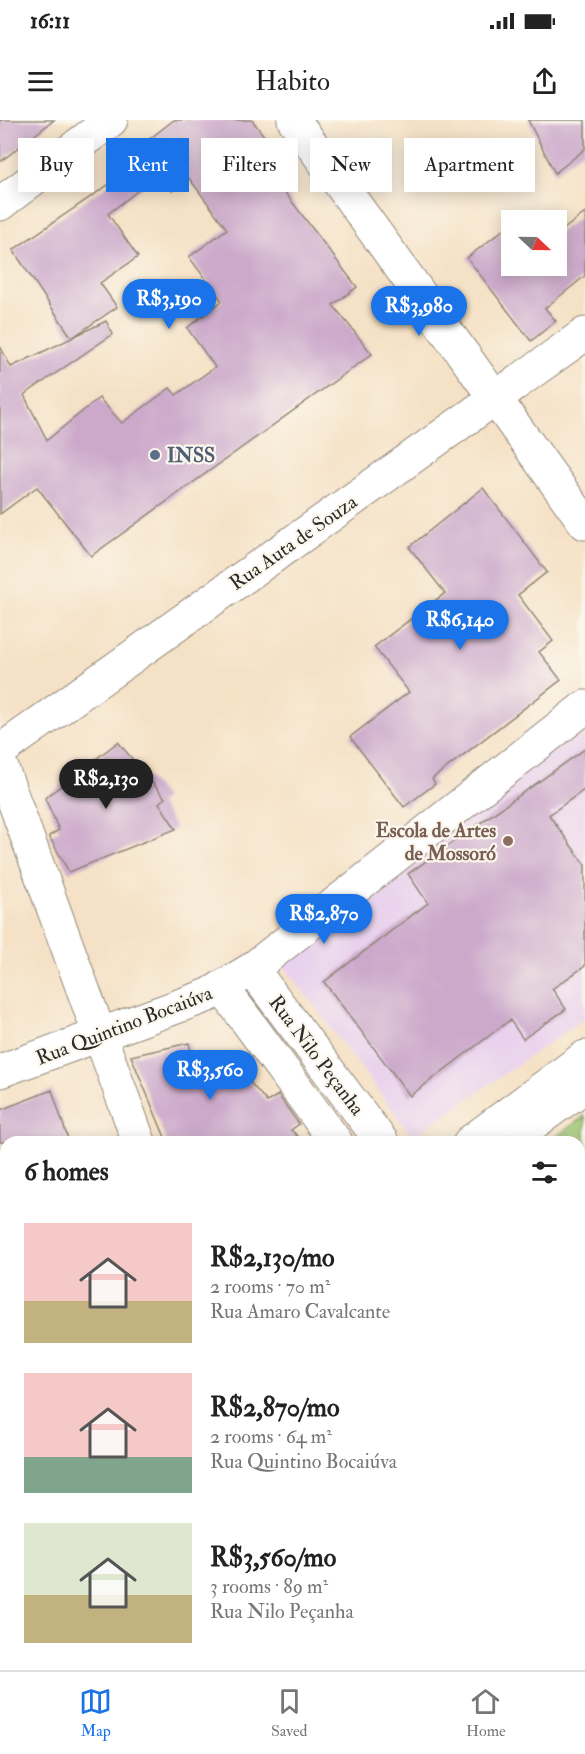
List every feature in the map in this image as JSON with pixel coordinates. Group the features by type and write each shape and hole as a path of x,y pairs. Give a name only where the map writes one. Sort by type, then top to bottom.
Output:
{"street":[{"path":"0,204 111,120"},
{"path":"294,120 585,523"},
{"name":"Rua Auta de Souza","path":"0,751 585,334"},
{"name":"Rua Quintino Bocaiúva","path":"0,1071 209,995 252,969 585,707"},
{"path":"0,763 137,1136"},
{"name":"Rua Nilo Peçanha","path":"252,969 377,1136"},
{"name":"Rua Nilo Peçanha","path":"222,987 332,1136"},
{"path":"478,1136 585,1057"},
{"path":"516,1136 585,1086"}],"shaded area":[{"name":"Escola de Artes de Mossoró","path":"585,724 585,1018 412,1136 278,958"}],"green space":[{"path":"585,1116 585,1136 557,1136"}],"building":[{"path":"0,120 54,120 31,138 18,138 18,148 0,162"},
{"path":"174,120 252,120 266,138 201,138 201,192 285,192 357,287 333,305 372,354 91,556 37,487 0,514 0,346 11,367 72,338 13,250 106,186 106,192 136,192 108,214 138,257 100,283 117,307 73,337 106,321 113,334 24,395 47,440 99,398 122,423 170,388 176,395 215,367 187,328 222,301 189,257 227,229 189,178 189,138 151,138"},
{"path":"528,120 585,120 585,149 555,173"},
{"path":"585,213 585,276 545,308 556,321 531,341 467,258 501,232 501,276 567,276 567,227"},
{"path":"483,488 547,572 518,595 553,641 539,652 561,680 432,779 435,784 404,807 350,737 409,692 374,647 445,593 409,547"},
{"path":"118,742 165,798 159,803 176,829 69,872 49,836 59,830 45,798"},
{"name":"Escola de Artes de Mossoró","path":"585,749 585,789 549,815 585,865 585,966 552,989 566,1009 523,1039 510,1020 410,1096 324,982 428,903 408,874"},
{"path":"189,1043 197,1078 225,1053 267,1102 278,1095 299,1124 291,1130 298,1136 164,1136 131,1056"},
{"path":"52,1090 67,1136 0,1136 0,1110"}],"place":[{"name":"INSS","path":"155,455"},
{"name":"Escola de Artes de Mossoró","path":"508,841"}]}
